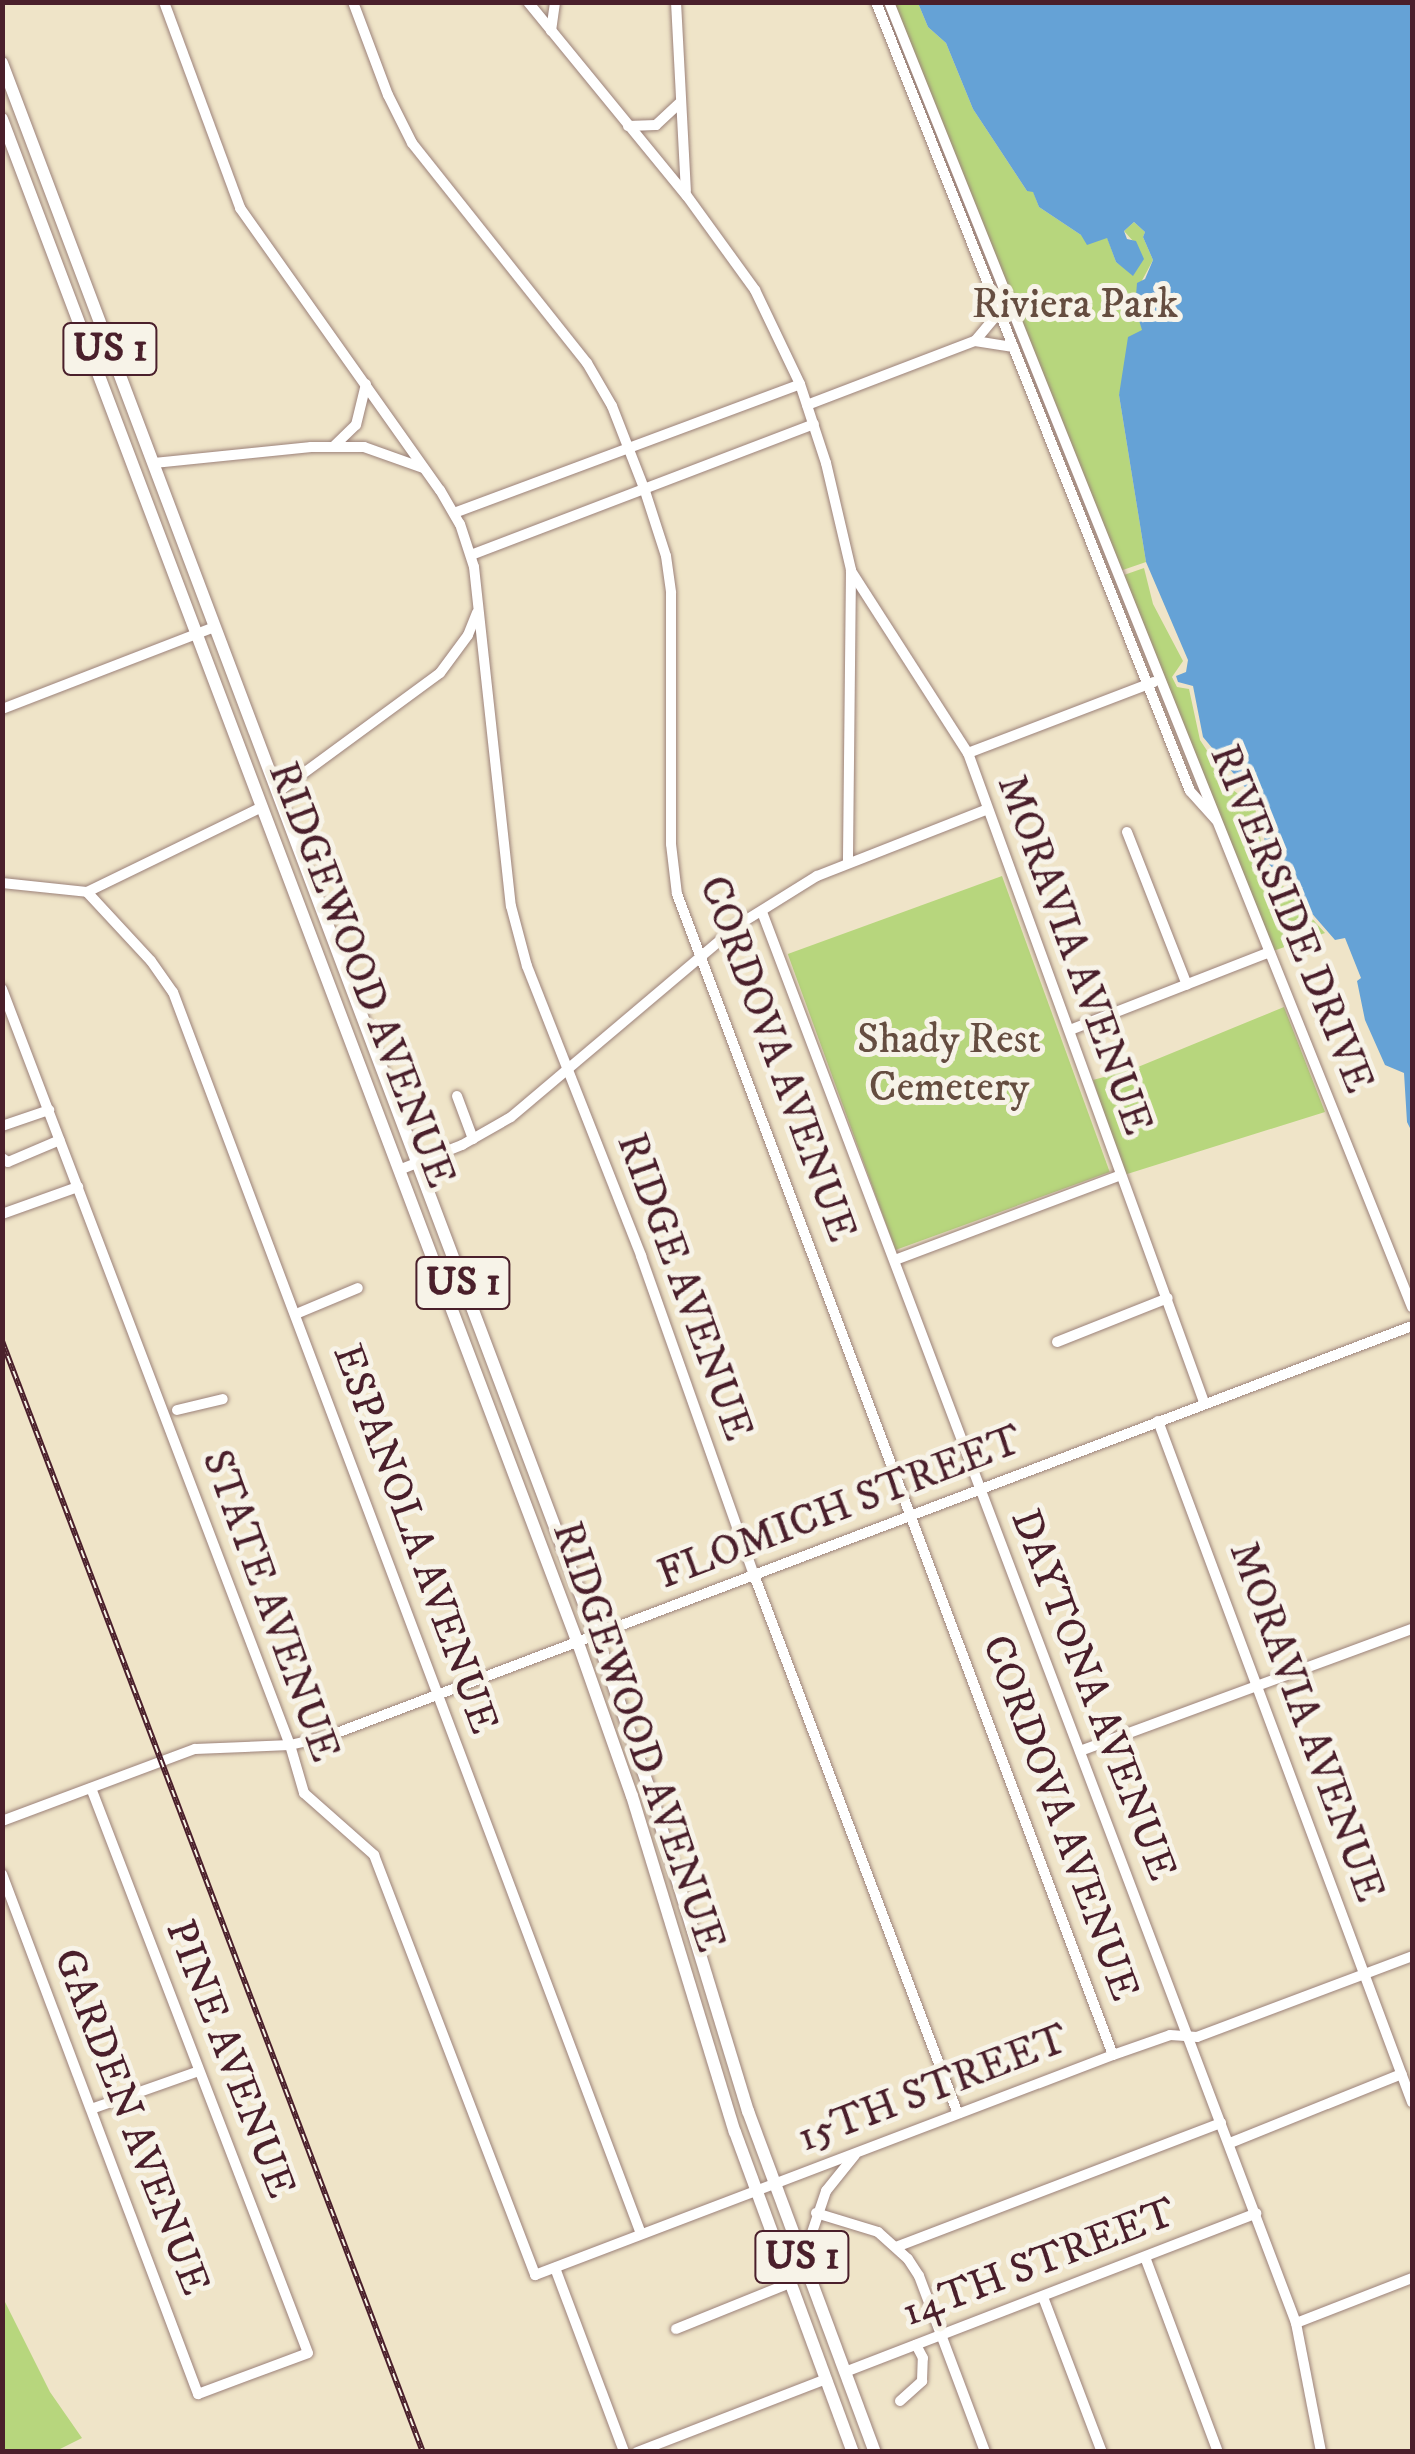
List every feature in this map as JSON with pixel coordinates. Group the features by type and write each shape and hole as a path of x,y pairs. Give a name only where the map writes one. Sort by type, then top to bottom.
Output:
{"main road":[{"name":"RIDGEWOOD AVENUE","path":"2,63 596,1636 652,1794 748,2112 774,2184"},
{"name":"RIDGEWOOD AVENUE","path":"2,119 578,1643 632,1796 756,2190"},
{"path":"69,295 96,312"},
{"name":"US 1","path":"774,2184 875,2452"},
{"name":"US 1","path":"756,2190 853,2452"},
{"path":"814,2347 832,2368 845,2372"},
{"path":"826,2379 856,2402"}],"street":[{"name":"RIDGE AVENUE","path":"164,2 240,208 454,513 471,556 511,906 526,966 641,1256 754,1575 958,2114"},
{"name":"CORDOVA AVENUE","path":"353,2 388,95 412,143 560,324 612,406 644,488 666,556 671,594 671,844 677,894 1114,2054"},
{"path":"528,2 686,196 755,290 800,384 851,570 848,862"},
{"path":"551,32 555,2"},
{"path":"676,2 686,196"},
{"path":"876,2 1190,791 1216,820"},
{"name":"RIVERSIDE DRIVE","path":"890,2 1007,303 1162,679 1412,1307"},
{"path":"628,126 656,125 680,103"},
{"path":"975,342 1007,303"},
{"path":"807,405 975,342 1026,348"},
{"path":"333,446 356,425 366,384"},
{"path":"454,513 800,384"},
{"path":"471,556 814,424"},
{"path":"154,463 333,446 384,451 424,468"},
{"name":"MORAVIA AVENUE","path":"851,570 968,754 985,810 1070,1030 1119,1176 1204,1402"},
{"path":"278,792 440,674 468,635 477,612"},
{"path":"2,709 215,627"},
{"path":"968,754 1162,679"},
{"path":"2,883 87,892 262,806"},
{"path":"400,1170 473,1139 511,1116 568,1072 699,957 817,876 985,810"},
{"path":"1127,832 1186,985"},
{"name":"ESPANOLA AVENUE","path":"87,892 171,989 641,2234"},
{"name":"DAYTONA AVENUE","path":"762,912 1256,2213 1296,2323 1322,2452"},
{"path":"1070,1030 1268,953"},
{"name":"STATE AVENUE","path":"2,989 290,1744 304,1793 374,1855 535,2275"},
{"path":"457,1096 473,1139"},
{"path":"2,1126 48,1110"},
{"path":"2,1158 8,1162 60,1140"},
{"path":"895,1260 1119,1176"},
{"path":"2,1214 78,1187"},
{"path":"296,1314 358,1288"},
{"path":"1057,1342 1168,1298"},
{"name":"FLOMICH STREET","path":"2,1821 208,1746 290,1744 326,1737 1412,1326"},
{"path":"177,1410 223,1398"},
{"name":"MORAVIA AVENUE","path":"1158,1421 1412,2102"},
{"path":"1080,1751 1412,1629"},
{"name":"PINE AVENUE","path":"91,1788 308,2353 198,2394"},
{"name":"GARDEN AVENUE","path":"2,1874 94,2108 198,2394"},
{"name":"15TH STREET","path":"535,2275 1114,2054 1170,2035 1197,2037 1412,1956"},
{"path":"94,2108 199,2071"},
{"path":"1230,2143 1402,2074"},
{"path":"896,2247 1222,2123"},
{"path":"803,2260 826,2190 857,2153"},
{"path":"816,2213 878,2232 919,2276 985,2452"},
{"name":"14TH STREET","path":"845,2372 1256,2213"},
{"path":"1145,2257 1218,2452"},
{"path":"555,2268 624,2452"},
{"path":"1296,2323 1412,2278"},
{"path":"676,2328 790,2283"},
{"path":"1044,2297 1102,2452"},
{"path":"900,2401 922,2381 923,2358 916,2345"},
{"path":"636,2452 826,2379"}],"green space":[{"name":"Riviera Park","path":"890,3 918,3 928,27 946,43 973,109 1027,191 1033,191 1039,207 1081,235 1107,237 1116,262 1134,275 1133,241 1124,231 1134,222 1145,232 1143,237 1153,260 1138,288 1135,309 1143,331 1119,395 1146,562 1117,572"},
{"path":"1144,568 1153,604 1183,661 1172,677 1177,687 1189,689 1200,740 1233,790 1255,807 1265,866 1325,933 1273,951 1124,575"},
{"name":"Shady Rest Cemetery","path":"1002,876 1110,1172 895,1250 788,954"},
{"path":"1284,1007 1325,1112 1124,1175 1093,1080 1133,1069"},
{"path":"3,2298 50,2392 82,2438 56,2451 3,2451"}],"water":[{"path":"918,3 1412,3 1412,1132 1407,1122 1404,1073 1385,1065 1365,1020 1357,981 1361,978 1345,938 1335,940 1268,863 1259,804 1203,737 1193,686 1178,682 1176,676 1186,672 1188,660 1146,562 1119,395 1128,337 1142,330 1135,308 1137,283 1145,279 1153,260 1143,237 1145,232 1134,222 1124,231 1127,239 1136,241 1144,259 1133,276 1116,262 1107,238 1087,245 1081,235 1039,207 1033,192 1027,191 973,109 946,43 928,27"}],"railway":[{"path":"2,1341 423,2452"}]}
